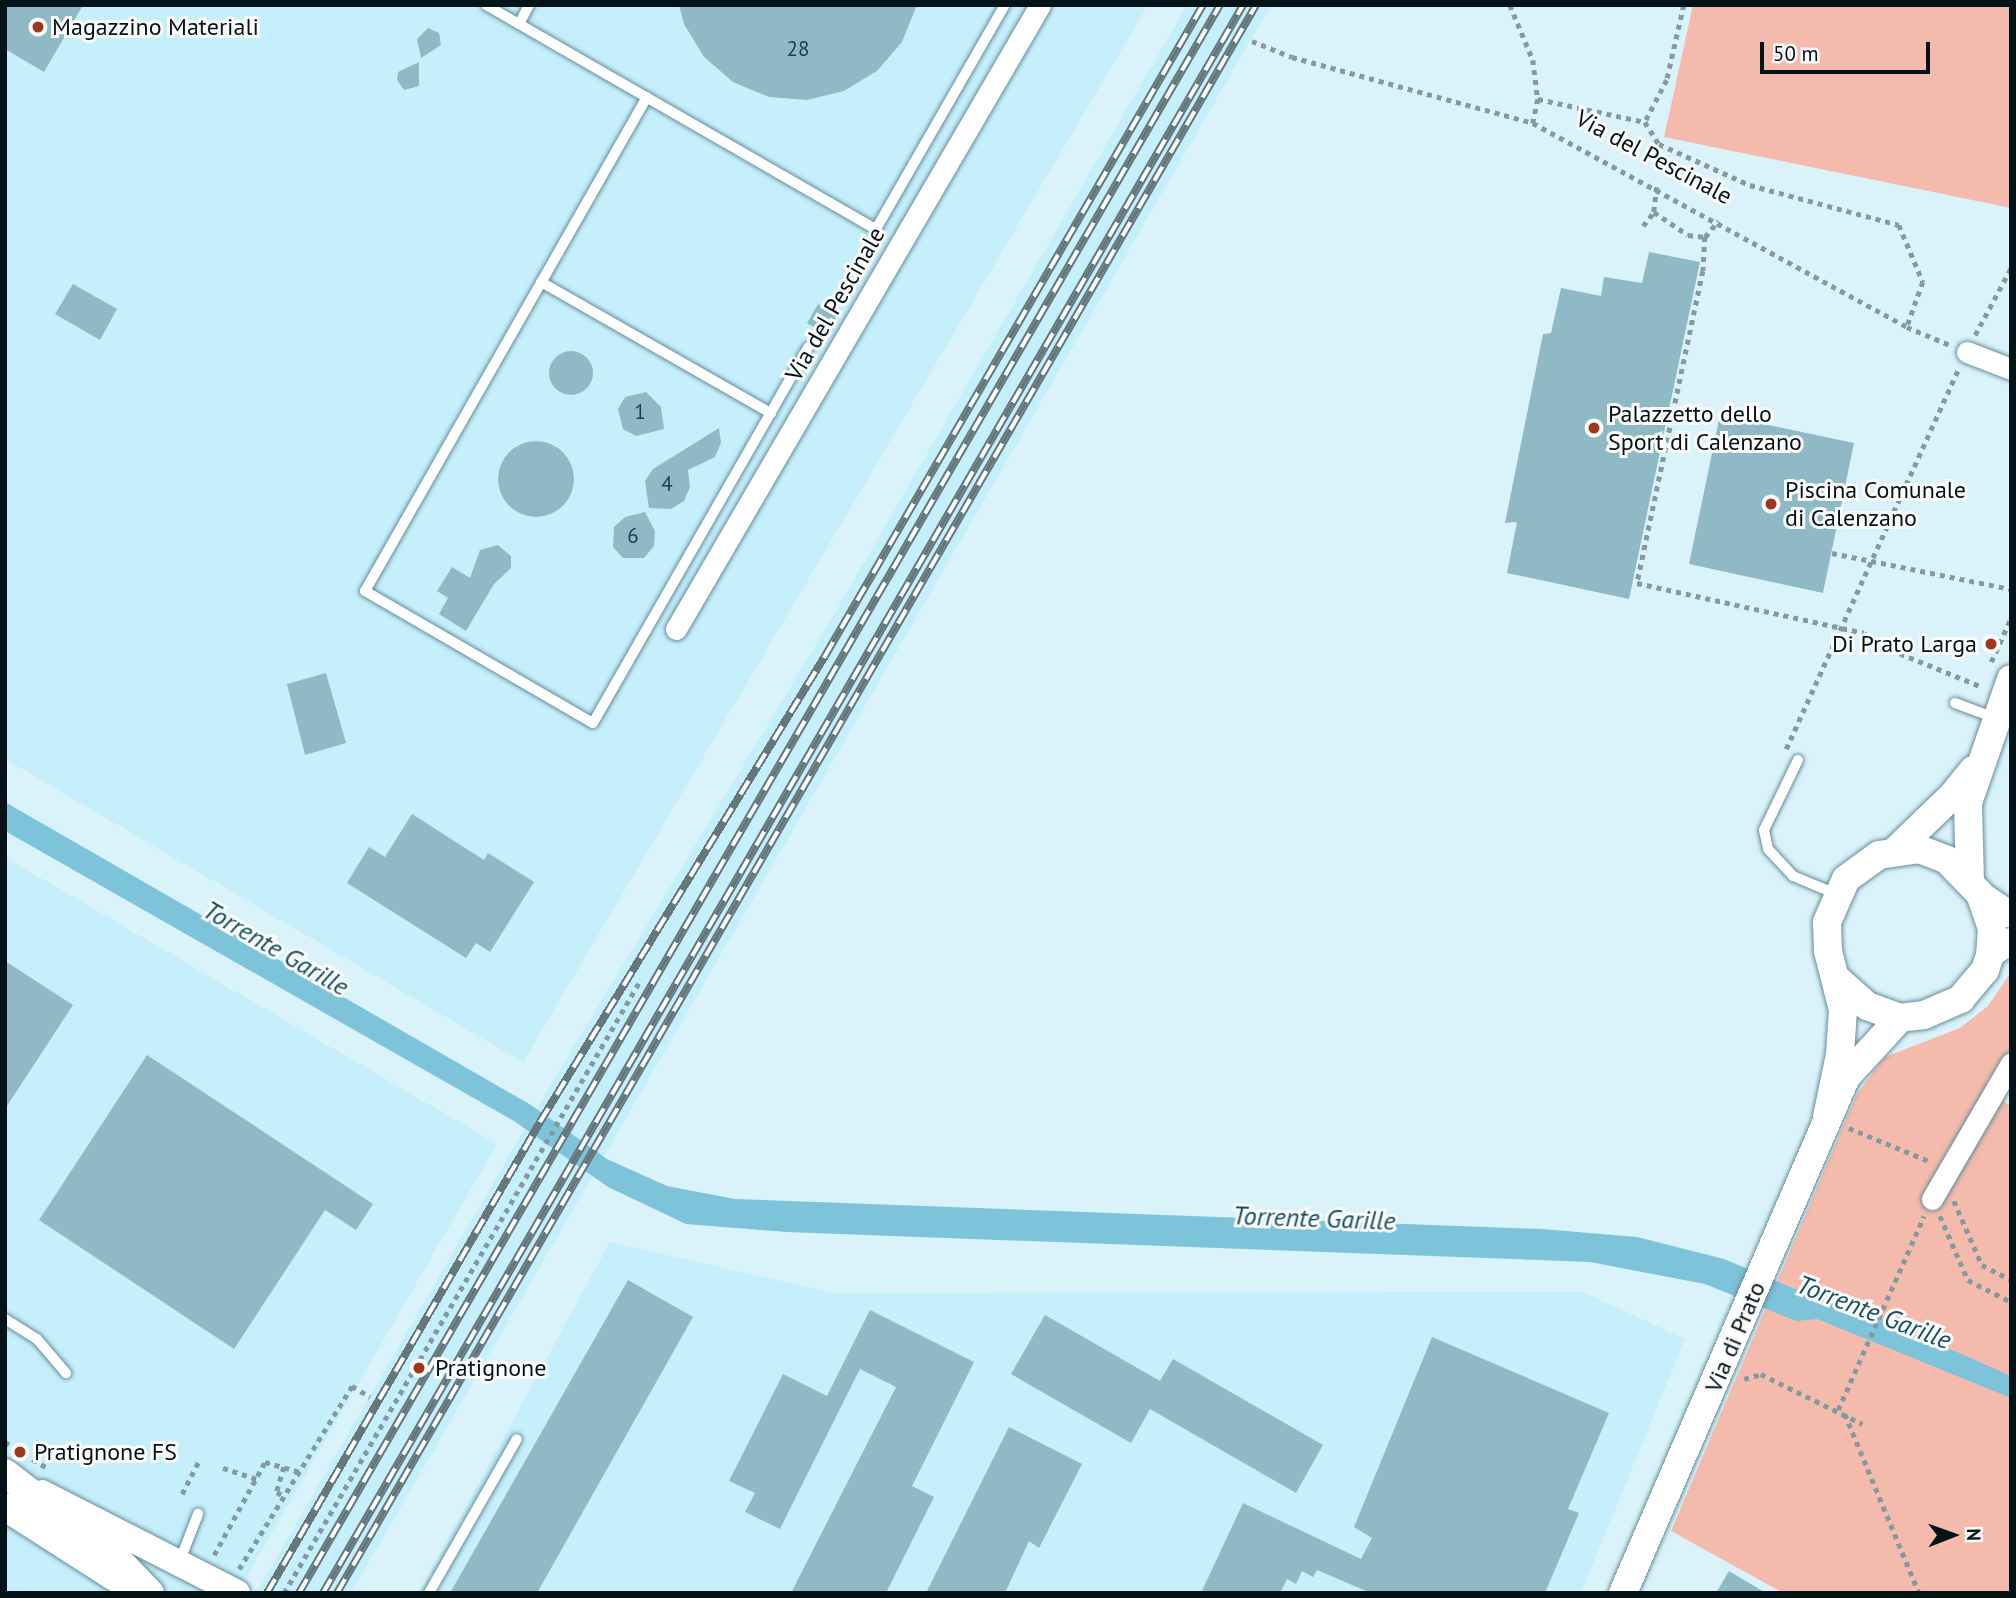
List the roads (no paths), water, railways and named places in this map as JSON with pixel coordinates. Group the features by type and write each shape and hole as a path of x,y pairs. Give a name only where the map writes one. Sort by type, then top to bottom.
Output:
{"main road":[{"name":"Via di Prato","path":"1975,888 1967,813 1979,761 1994,718 1995,674"},
{"name":"Via di Prato","path":"1832,1120 1843,1032 1838,980 1826,935 1836,894 1860,865 1895,851 1953,795 1979,761"},
{"name":"Via di Prato","path":"1838,980 1867,1006 1900,1017 1924,1016 1961,999 2001,948 1975,888 1960,869 1932,853 1895,851"},
{"name":"Via di Prato","path":"1623,1593 1729,1383 1785,1218 1832,1120 1846,1077 1900,1017"},
{"path":"12,1477 120,1562 149,1593"},
{"path":"5,1507 114,1579 149,1593"},
{"name":"Via di Prato","path":"1630,1593 1641,1558"}],"street":[{"name":"Via del Pescinale","path":"676,629 1040,5"},
{"path":"1967,352 2011,369"},
{"path":"1975,888 2011,915"},
{"path":"1932,1199 2011,1063"},
{"path":"12,1477 179,1563 237,1583"}],"lane":[{"path":"486,5 876,229 1005,5"},
{"path":"519,24 529,5"},
{"path":"647,97 365,591 593,723 808,347"},
{"path":"541,282 771,413"},
{"path":"1955,703 1994,718"},
{"path":"1798,760 1764,830 1768,849 1793,876 1836,894"},
{"path":"5,1319 37,1339 66,1373"},
{"path":"429,1593 517,1439"},
{"path":"179,1563 198,1514"}],"railway":[{"path":"267,1593 540,1122 825,656 1203,5"},
{"path":"299,1593 1220,5"},
{"path":"323,1593 1243,5"},
{"path":"337,1593 1256,5"}],"place":[{"name":"Magazzino Materiali","path":"38,27"},
{"name":"Palazzetto dello Sport di Calenzano","path":"1594,428"},
{"name":"Piscina Comunale di Calenzano","path":"1771,504"},
{"name":"Di Prato Larga","path":"1991,644"},
{"name":"Pratignone","path":"419,1368"},
{"name":"Pratignone FS","path":"20,1452"}],"water label":[{"name":"Torrente Garille","path":"276,948"},
{"name":"Torrente Garille","path":"1314,1218"},
{"name":"Torrente Garille","path":"1874,1312"}]}
